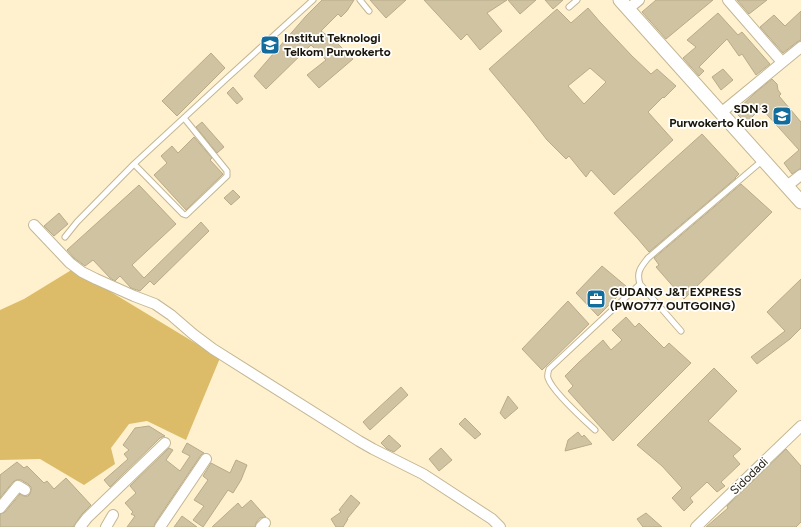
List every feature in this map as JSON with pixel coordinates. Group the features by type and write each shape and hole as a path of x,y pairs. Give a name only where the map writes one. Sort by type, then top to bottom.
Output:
{"street":[{"path":"639,0 624,4 801,202"},
{"path":"728,0 782,62"},
{"path":"722,112 801,47"},
{"path":"787,186 801,175"},
{"path":"34,225 70,262 82,272 155,304 171,315 193,334 232,361 359,441 423,474 492,519 500,527"},
{"name":"Sidodadi","path":"697,527 801,426"},
{"path":"80,527 87,518 165,443"},
{"path":"160,527 206,459"},
{"path":"0,508 18,486 25,490"},
{"path":"106,527 113,515"}],"lane":[{"path":"65,237 77,222 134,164 314,0"},
{"path":"360,0 369,11"},
{"path":"569,7 576,0"},
{"path":"134,164 183,214 186,215 227,176 227,171 184,118"},
{"path":"681,331 640,284 638,278 642,266 648,258 764,160"},
{"path":"595,430 550,383 547,377 549,369 640,284"}],"shaded area":[{"path":"73,269 220,358 186,440 147,421 129,424 111,448 115,464 84,485 40,459 0,460 0,310 24,299"}],"building":[{"path":"322,0 354,0 341,17 338,14 321,31 336,42 353,59 319,88 307,75 326,60 311,45 266,89 254,76 306,16"},
{"path":"370,0 406,0 386,18"},
{"path":"424,0 507,0 487,13 502,31 480,50 467,34 461,40"},
{"path":"508,0 536,0 520,14"},
{"path":"545,0 563,0 553,9"},
{"path":"656,0 713,0 666,39 642,12"},
{"path":"737,0 767,0 749,14"},
{"path":"588,8 632,56 651,74 657,69 676,86 648,112 673,140 614,195 591,170 586,177 569,156 566,159 547,140 489,69 557,9 571,23","holes":["590,68 606,82 584,104 568,86"]},
{"path":"801,11 801,40 783,53 760,27 774,15 785,26"},
{"path":"718,13 738,35 742,32 770,64 756,75 742,54 739,56 727,39 699,67 704,71 699,76 683,58 696,47 687,40"},
{"path":"211,53 225,68 177,116 162,101"},
{"path":"723,69 733,80 721,90 712,77"},
{"path":"772,79 777,84 778,90 781,94 779,96 801,122 801,168 792,174 784,163 799,150 761,108 746,123 735,112"},
{"path":"233,87 243,99 237,104 227,93"},
{"path":"202,122 224,147 217,153 196,127"},
{"path":"702,134 739,174 649,252 614,213"},
{"path":"194,137 212,158 210,160 223,174 186,210 154,175 167,163 161,156 172,146 178,153"},
{"path":"741,184 772,212 684,299 656,267 659,265 654,258"},
{"path":"139,185 176,224 132,265 144,278 201,222 209,231 154,285 150,281 140,291 131,288 120,276 115,281 110,278 93,260 85,266 74,258 67,250"},
{"path":"233,190 240,197 231,205 224,198"},
{"path":"59,213 68,224 54,236 44,226"},
{"path":"602,266 627,287 598,316 576,293"},
{"path":"801,279 801,328 790,339 757,364 751,357 785,331 767,312"},
{"path":"568,301 589,324 542,370 522,349"},
{"path":"626,317 635,327 639,323 664,348 669,343 691,363 613,441 568,391 573,386 565,376 603,340 611,350 622,340 612,330"},
{"path":"714,368 737,391 708,421 741,449 733,456 740,464 721,482 725,486 717,492 707,482 690,498 693,502 684,511 672,498 682,488 662,466 637,445"},
{"path":"401,387 408,395 370,430 363,422"},
{"path":"508,396 518,408 505,419 500,413"},
{"path":"465,418 481,434 475,439 459,424"},
{"path":"149,426 165,436 160,438 110,487 104,480 128,459 124,454 129,450 123,445 135,428"},
{"path":"578,432 582,437 584,435 592,444 565,451 568,440"},
{"path":"389,435 401,446 394,452 387,449 381,443"},
{"path":"187,443 204,453 201,455 155,523 154,527 127,527 135,516 131,514 133,512 125,503 136,493 130,486 169,448 173,450 166,460 180,471 190,456 182,452"},
{"path":"441,448 452,460 439,471 429,459"},
{"path":"786,449 801,466 801,522 796,527 706,527 728,508 727,506"},
{"path":"236,460 247,465 241,480 233,493 228,490 203,527 193,520 204,506 194,500 208,480 203,476 211,463 230,473"},
{"path":"17,462 24,468 27,466 44,483 47,481 54,489 66,478 91,505 82,514 73,527 0,527 0,514 5,512 20,494 28,496 30,494 31,487 28,484 21,480 16,480 0,498 0,475"},
{"path":"351,495 360,503 347,519 343,527 336,527 331,519 341,512 339,510"},
{"path":"251,500 266,517 260,518 255,527 212,527 238,503 242,508"},
{"path":"646,513 662,527 643,527 637,519"},
{"path":"182,516 197,527 174,527"}],"place":[{"name":"Institut Teknologi Telkom Purwokerto","path":"270,45"},
{"name":"SDN 3 Purwokerto Kulon","path":"782,116"},
{"name":"GUDANG J&T EXPRESS (PWO777 OUTGOING)","path":"596,299"}]}
